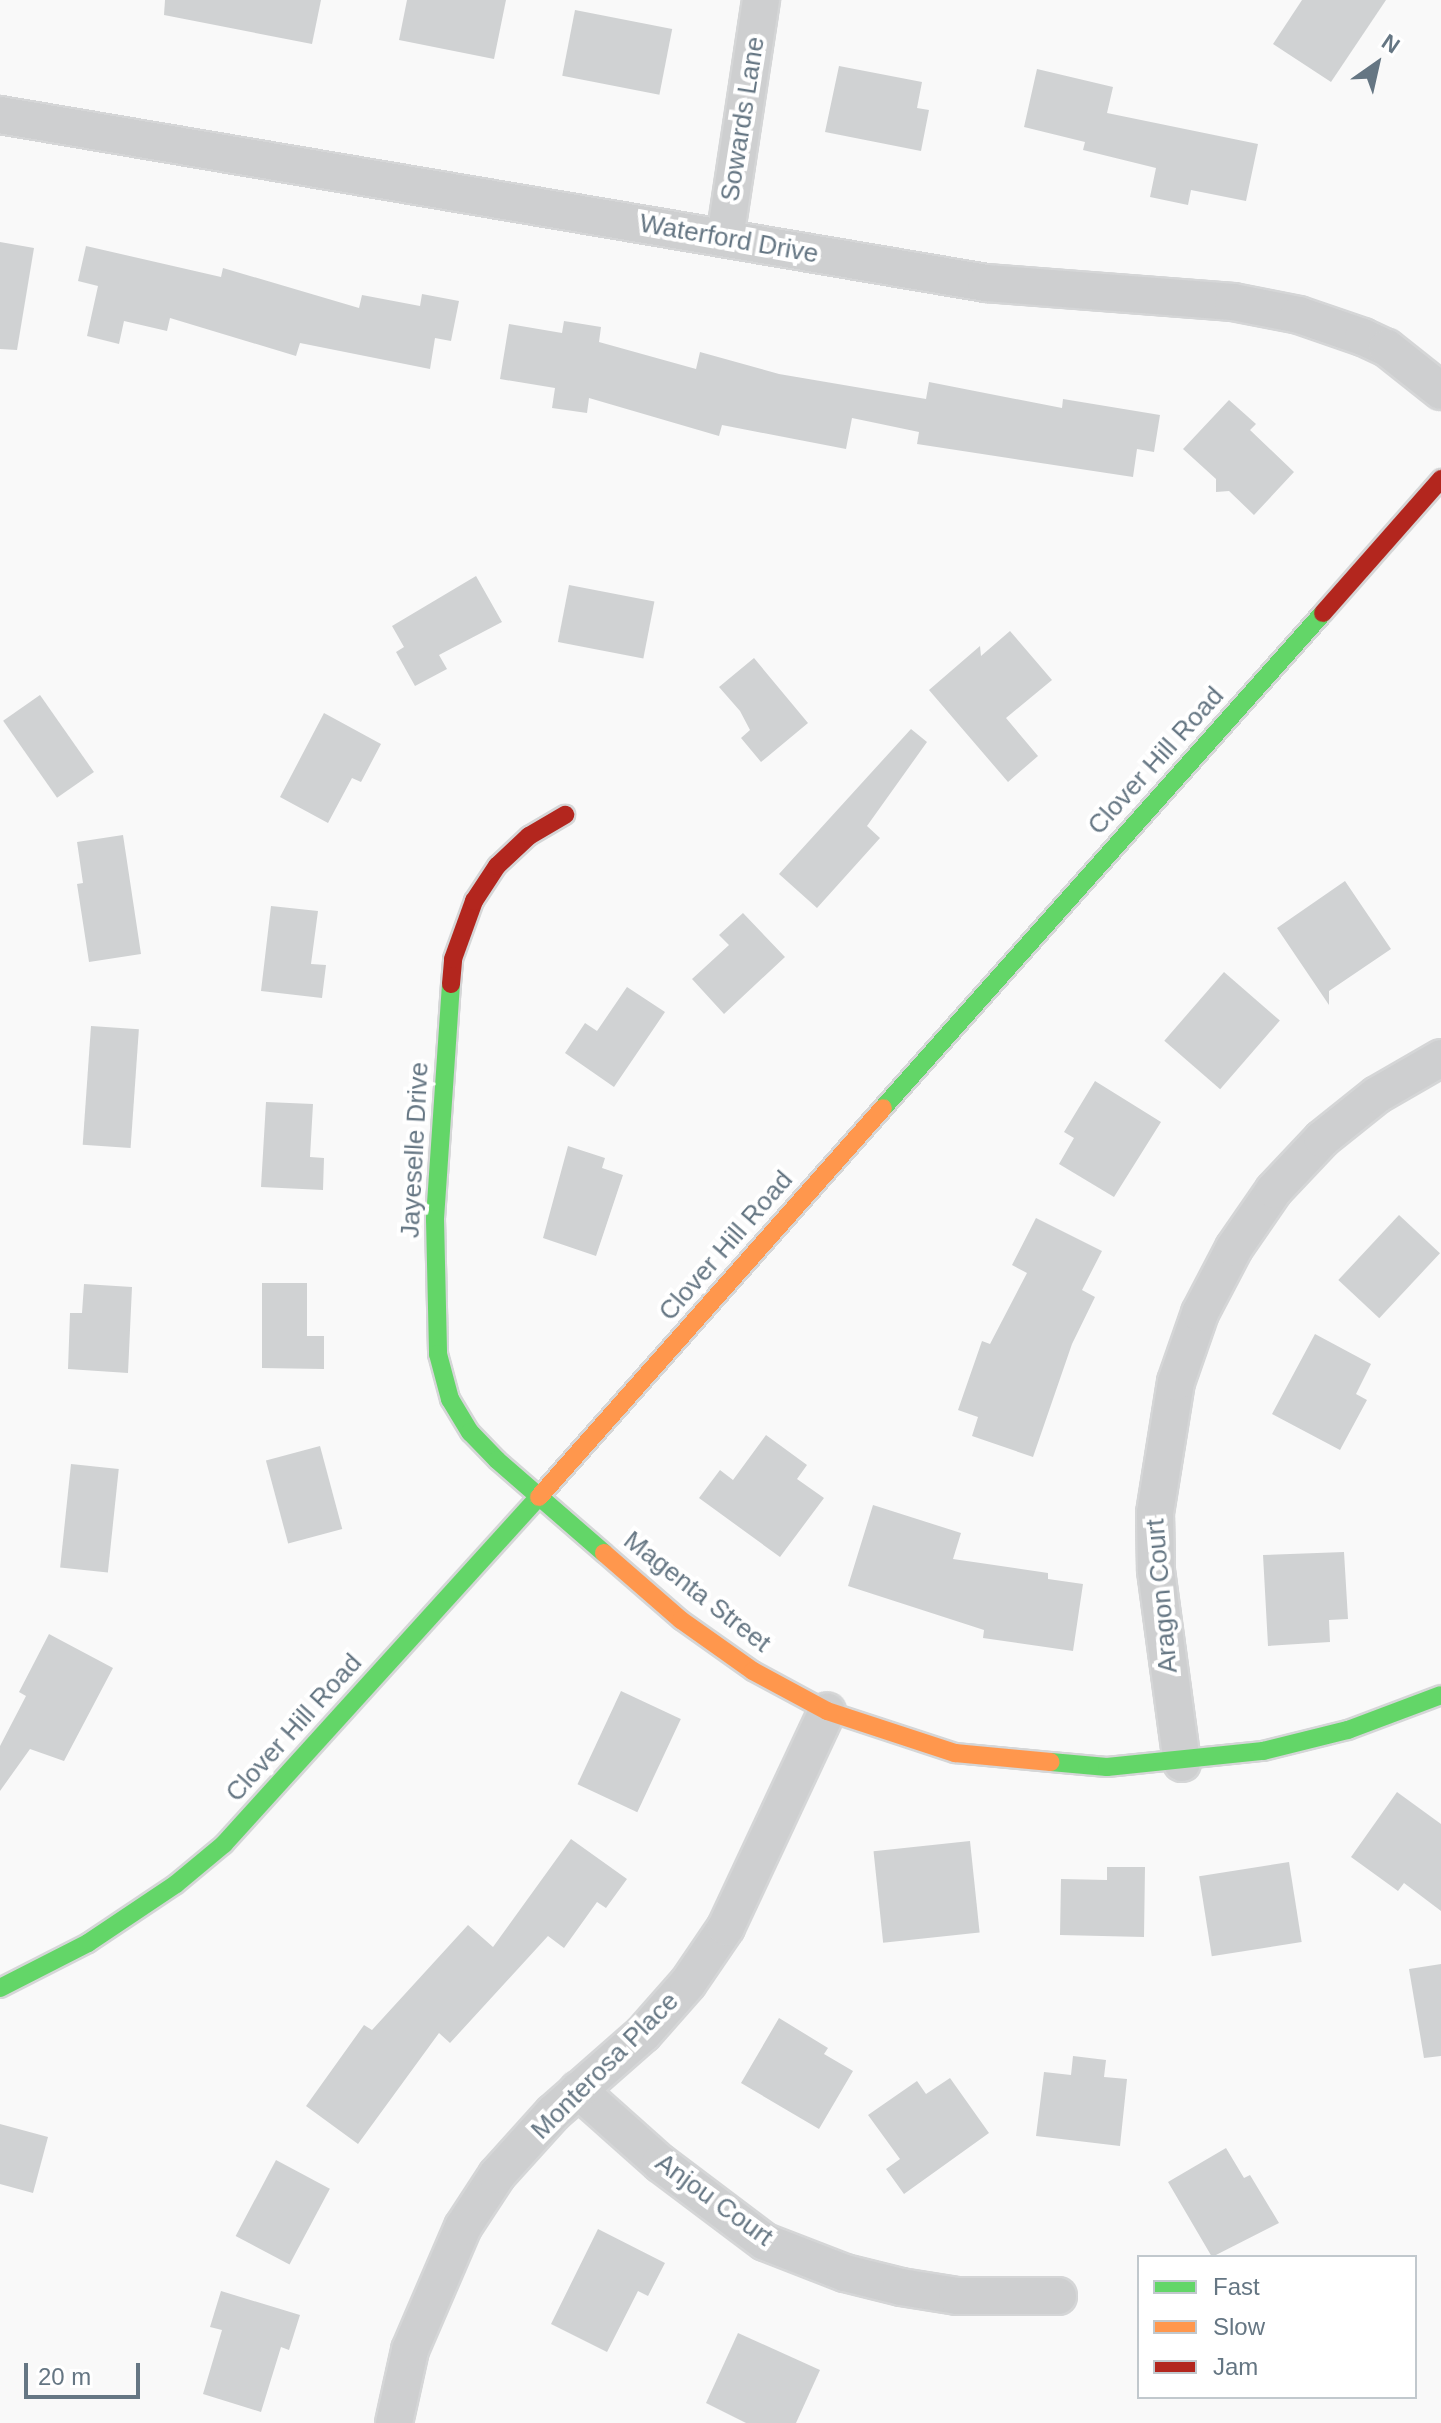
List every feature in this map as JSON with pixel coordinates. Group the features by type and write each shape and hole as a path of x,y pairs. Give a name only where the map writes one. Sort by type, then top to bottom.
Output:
{"street":[{"name":"Sowards Lane","path":"725,238 761,0"},
{"name":"Waterford Drive","path":"0,115 986,283 1233,302 1286,312 1387,348 1441,391"},
{"name":"Clover Hill Road","path":"0,1988 88,1943 176,1884 224,1844 539,1497 1441,479"},
{"name":"Jayeselle Drive","path":"539,1497 470,1432 450,1399 438,1354 435,1219 453,959 460,929 497,866 529,836 565,815"},
{"name":"Aragon Court","path":"1182,1763 1156,1570 1155,1513 1169,1411 1200,1313 1234,1248 1274,1190 1322,1139 1377,1095 1441,1058"},
{"name":"Magenta Street","path":"539,1497 681,1620 753,1671 827,1711 910,1740 1007,1761 1107,1767 1182,1763 1263,1751 1348,1730 1441,1695"},
{"name":"Monterosa Place","path":"394,2423 410,2350 463,2227 497,2175 578,2090 643,2034 688,1983 726,1927 827,1711"},
{"name":"Anjou Court","path":"578,2090 660,2163 765,2242 845,2273 901,2287 957,2296 1058,2296"}],"building":[{"path":"165,0 321,0 312,44 164,15"},
{"path":"407,0 506,0 494,59 399,40"},
{"path":"1302,0 1386,0 1331,82 1273,44"},
{"path":"575,10 672,29 659,95 562,76"},
{"path":"839,66 922,82 917,108 929,110 921,151 825,132"},
{"path":"1037,69 1113,87 1107,113 1258,144 1246,201 1191,190 1188,205 1150,197 1156,168 1083,150 1085,142 1024,127"},
{"path":"0,242 34,248 17,350 0,349"},
{"path":"86,246 221,277 223,268 359,308 362,295 420,306 422,294 459,301 451,341 435,338 430,369 300,343 296,356 170,318 167,331 124,321 119,344 87,336 98,286 78,281"},
{"path":"564,321 601,327 599,342 696,369 700,352 779,374 926,399 929,382 1062,408 1063,399 1160,415 1154,452 1137,449 1133,477 917,444 919,432 852,418 846,449 722,425 719,436 589,398 587,413 552,408 555,388 500,379 509,324 562,333"},
{"path":"1229,400 1256,424 1250,430 1294,472 1254,515 1229,491 1216,492 1216,479 1183,449"},
{"path":"476,576 502,622 439,655 447,669 415,686 396,652 404,647 392,626"},
{"path":"569,585 654,602 643,659 558,642"},
{"path":"1010,631 1052,680 1006,718 1038,756 1008,782 929,690 980,646 981,656"},
{"path":"754,658 808,723 761,762 741,738 750,730 740,711 719,687"},
{"path":"40,695 94,772 57,798 3,721"},
{"path":"324,713 381,744 361,782 352,778 328,823 280,797"},
{"path":"911,729 927,742 867,826 880,838 817,908 779,874"},
{"path":"123,835 141,954 89,962 77,884 83,883 77,842"},
{"path":"1345,881 1391,949 1329,991 1329,1005 1277,928"},
{"path":"271,906 318,911 311,964 326,965 322,998 261,991"},
{"path":"743,913 785,957 724,1014 692,979 729,945 719,935"},
{"path":"1224,972 1280,1021 1220,1089 1164,1041"},
{"path":"627,987 665,1012 614,1087 565,1053 585,1023 597,1031"},
{"path":"91,1026 139,1029 131,1148 83,1145"},
{"path":"1095,1081 1161,1122 1114,1197 1059,1164 1074,1138 1064,1132"},
{"path":"266,1102 313,1104 310,1157 324,1158 323,1190 261,1187"},
{"path":"568,1146 605,1158 602,1168 623,1175 596,1256 543,1238"},
{"path":"1399,1215 1440,1253 1379,1318 1338,1280"},
{"path":"1036,1218 1102,1251 1082,1290 1095,1297 1072,1344 1033,1457 972,1436 978,1417 958,1410 982,1341 990,1344 1027,1273 1012,1265"},
{"path":"262,1283 307,1283 307,1336 324,1336 324,1369 262,1368"},
{"path":"84,1284 132,1287 128,1373 68,1369 70,1313 82,1313"},
{"path":"1315,1334 1371,1364 1356,1394 1367,1400 1340,1450 1272,1414"},
{"path":"766,1435 807,1465 797,1479 824,1498 780,1557 699,1498 720,1470 733,1480"},
{"path":"320,1446 342,1529 288,1544 266,1460"},
{"path":"71,1464 119,1469 108,1572 60,1567"},
{"path":"873,1505 961,1533 953,1559 1048,1573 1048,1579 1083,1584 1073,1651 983,1638 984,1630 848,1586"},
{"path":"1344,1552 1348,1619 1329,1620 1330,1642 1268,1646 1263,1555"},
{"path":"49,1634 113,1668 64,1761 30,1749 0,1791 0,1746 26,1696 19,1692"},
{"path":"621,1691 681,1719 637,1812 577,1784"},
{"path":"1397,1792 1441,1824 1441,1911 1404,1883 1398,1891 1351,1857"},
{"path":"571,1839 627,1879 606,1908 597,1902 564,1948 548,1936 450,2043 439,2033 358,2144 306,2106 364,2025 372,2030 468,1925 493,1947"},
{"path":"970,1841 980,1932 883,1943 874,1851"},
{"path":"1289,1862 1302,1942 1212,1956 1199,1876"},
{"path":"1107,1867 1145,1867 1144,1937 1060,1935 1061,1879 1107,1880"},
{"path":"1441,1964 1441,2056 1424,2058 1409,1969"},
{"path":"779,2018 828,2048 824,2054 853,2071 819,2129 741,2083"},
{"path":"1073,2056 1106,2060 1104,2077 1127,2079 1120,2146 1036,2136 1044,2072 1071,2075"},
{"path":"950,2078 989,2133 904,2194 886,2169 900,2159 868,2115 917,2081 926,2094"},
{"path":"0,2124 48,2137 33,2193 0,2184"},
{"path":"1226,2148 1244,2178 1250,2175 1279,2223 1211,2255 1168,2182"},
{"path":"276,2160 330,2189 289,2265 236,2236"},
{"path":"598,2229 665,2263 648,2296 638,2291 607,2352 551,2324"},
{"path":"221,2291 300,2315 289,2350 281,2347 261,2412 203,2394 222,2330 210,2327"},
{"path":"738,2333 820,2370 796,2423 746,2423 706,2403"}],"traffic: fast":[{"path":"883,1108 1323,613"},
{"path":"451,984 435,1219 438,1354 450,1399 470,1432 497,1460 604,1553"},
{"path":"0,1988 88,1943 176,1884 224,1844 539,1497"},
{"path":"1051,1762 1107,1767 1263,1751 1348,1730 1441,1695"}],"traffic: slow":[{"path":"539,1497 883,1108"},
{"path":"604,1553 681,1620 753,1671 827,1711 955,1753 1051,1762"}],"traffic: jam":[{"path":"1323,613 1441,479"},
{"path":"451,984 453,959 474,901 497,866 529,836 565,815"}]}
